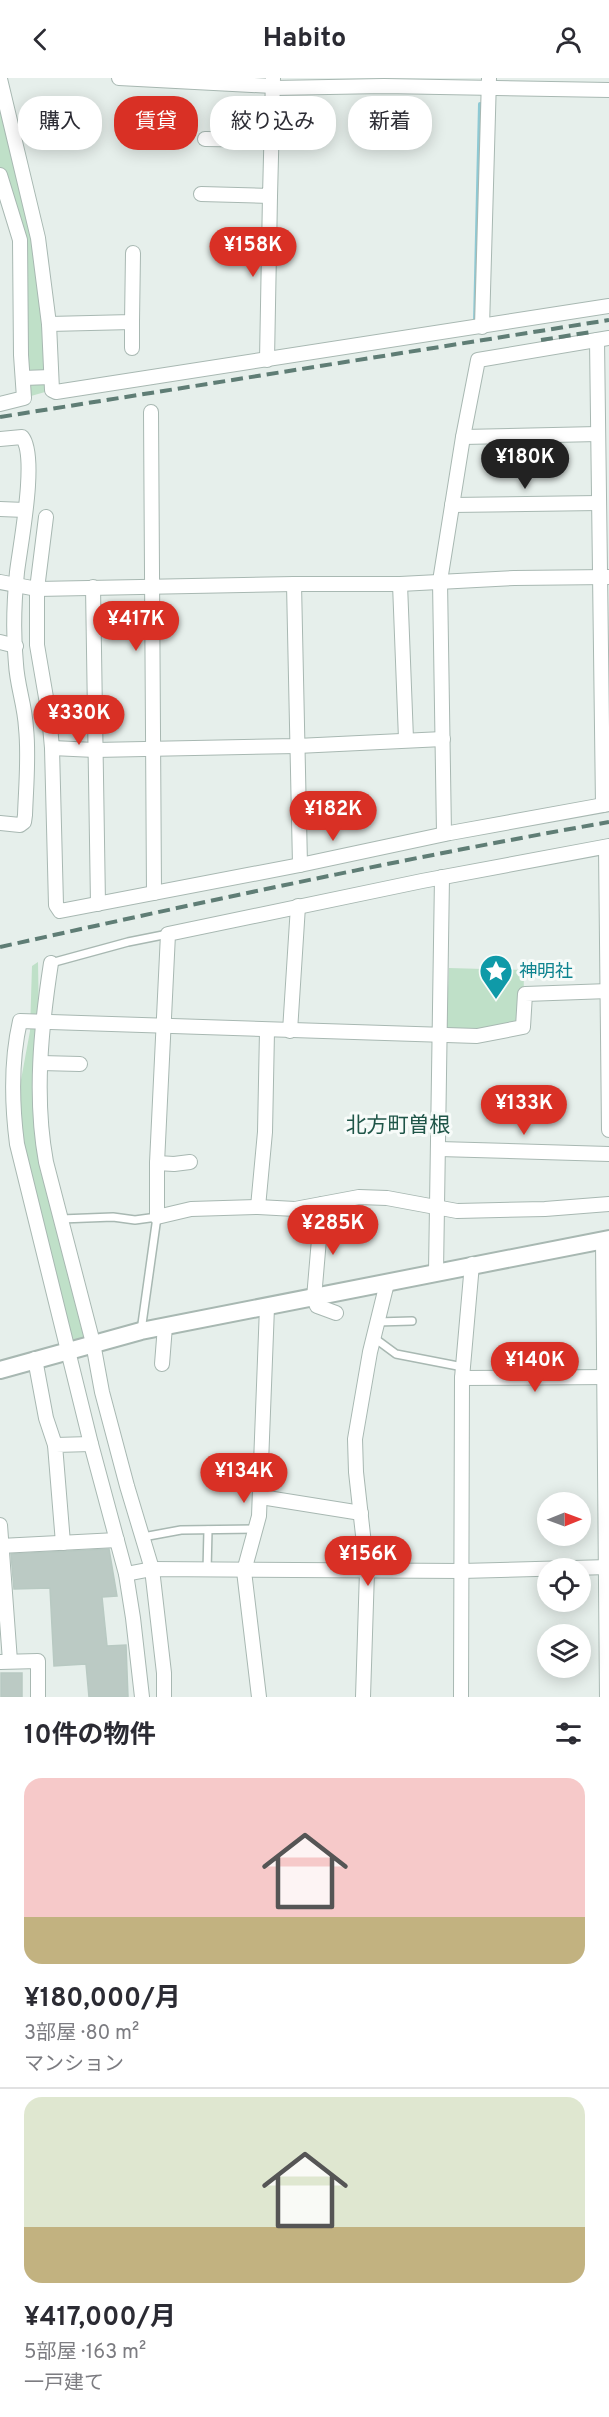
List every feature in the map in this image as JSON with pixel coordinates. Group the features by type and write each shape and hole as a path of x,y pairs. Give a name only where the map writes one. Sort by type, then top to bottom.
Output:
{"street":[{"path":"119,78 273,84 385,82 542,83 601,86"},
{"path":"0,79 39,238 48,320 52,390 56,392 609,306"},
{"path":"482,327 489,83"},
{"path":"205,139 210,139"},
{"path":"267,360 272,150"},
{"path":"0,175 20,240 24,398 0,404"},
{"path":"201,194 270,196"},
{"path":"20,240 39,238"},
{"path":"132,348 133,253"},
{"path":"21,318 132,322"},
{"path":"46,517 37,589 37,645 52,748 56,905 58,909 63,911 300,865 444,834 606,805 604,577 599,503 604,465 598,434 603,339 478,360 440,581 444,834"},
{"path":"23,378 51,377"},
{"path":"151,412 154,893"},
{"path":"463,438 598,434"},
{"path":"0,440 22,437 26,442 28,478 16,586 14,634 15,665 27,736 25,815 24,822 20,825 0,823"},
{"path":"452,506 599,503"},
{"path":"0,509 25,510"},
{"path":"0,582 37,589 400,584 604,577"},
{"path":"294,584 300,865"},
{"path":"400,584 406,739"},
{"path":"93,587 98,904"},
{"path":"0,642 16,646"},
{"path":"52,748 95,750 297,746 443,739"},
{"path":"609,1130 607,847 442,877 168,934 157,1163 157,1217 191,1209 258,1207 295,1209 359,1197 387,1198 437,1208 485,1212 609,1204"},
{"path":"436,1272 442,877"},
{"path":"290,1031 298,906"},
{"path":"51,963 43,1021 41,1134 93,1343 102,1392 152,1569 164,1673 164,1697"},
{"path":"142,1697 134,1618 126,1574 91,1444 17,1144 14,1118 20,1021 267,1031 477,1036 524,1027 525,994 608,991"},
{"path":"258,1207 265,1132 267,1031"},
{"path":"41,1064 80,1064"},
{"path":"439,1149 609,1154"},
{"path":"157,1163 190,1162"},
{"path":"322,1204 314,1298 317,1306 336,1313"},
{"path":"0,1370 141,1331 314,1298 472,1264 606,1240 607,1697"},
{"path":"461,1697 462,1373 472,1264"},
{"path":"363,1697 367,1571 356,1472 355,1439 373,1337 387,1283"},
{"path":"259,1697 244,1571 256,1529 261,1497 267,1306"},
{"path":"162,1364 165,1326"},
{"path":"35,1359 46,1418 55,1446 63,1543"},
{"path":"462,1373 607,1377"},
{"path":"55,1446 91,1444"},
{"path":"261,1497 361,1513"},
{"path":"0,1525 5,1661 38,1661 38,1697"},
{"path":"1,1546 117,1540"},
{"path":"126,1574 152,1569 461,1571 607,1567"}],"lane":[{"path":"51,963 128,942 168,934"},
{"path":"61,1219 113,1216 135,1220 157,1217 141,1331"},
{"path":"377,1322 412,1321"},
{"path":"373,1337 396,1354 462,1373"},
{"path":"142,1537 181,1530 256,1529"},
{"path":"207,1571 208,1530"}],"green space":[{"path":"0,79 38,238 52,390 24,398 20,240 0,175"},
{"path":"38,962 41,1134 93,1343 68,1350 14,1118 30,1031 32,966"},
{"path":"449,968 524,970 523,1027 446,1037"}],"building":[{"path":"109,1549 117,1596 102,1597 107,1646 126,1645 128,1697 89,1697 86,1664 54,1666 50,1588 14,1589 11,1554"},
{"path":"1,1673 22,1673 22,1697 1,1697"}],"waterway":[{"path":"475,322 480,104"}],"railway":[{"path":"0,417 609,320"},
{"path":"541,340 591,332"},
{"path":"0,947 304,881 609,822"}],"place":[{"name":"神明社","path":"496,1000"}],"district":[{"name":"北方町曽根","path":"398,1125"}]}
